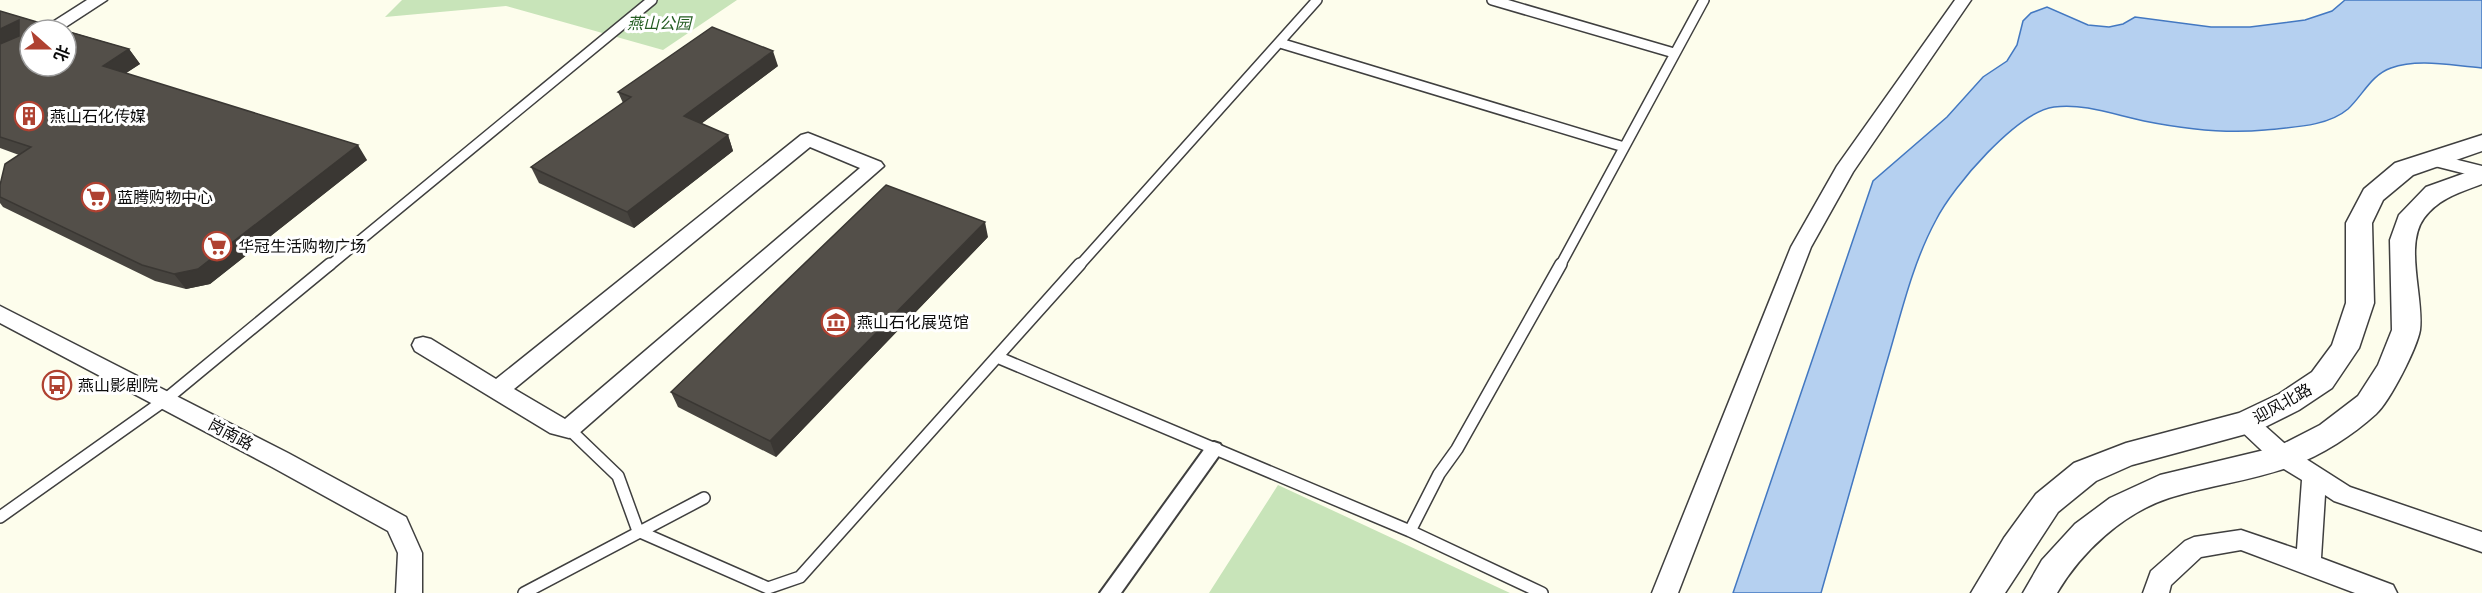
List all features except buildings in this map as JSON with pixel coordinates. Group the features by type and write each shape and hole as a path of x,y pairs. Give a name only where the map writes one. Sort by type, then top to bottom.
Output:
{"street":[{"path":"70,18 99,0"},
{"path":"1665,593 1801,247 1844,170 1963,0"},
{"path":"423,345 558,427 569,429 874,166 808,139 498,390"},
{"name":"迎风北路","path":"1987,593 2047,503 2085,472 2126,455 2247,423 2289,402 2322,380 2345,348 2360,303 2359,223 2373,195 2404,169 2482,143"},
{"path":"2430,159 2482,174"},
{"path":"2039,593 2053,570 2086,533 2121,507 2160,488 2284,457 2330,433 2368,404 2391,368 2406,330 2403,240 2412,215 2435,193 2482,174"},
{"name":"岗南路","path":"0,314 397,524 410,553 409,593"},
{"path":"2247,423 2284,457 2342,494 2482,543"},
{"path":"1110,593 1214,448"},
{"path":"2308,564 2314,476"},
{"path":"2156,593 2160,579 2194,548 2241,540 2384,593"}],"lane":[{"path":"0,517 165,400 652,0"},
{"path":"569,429 618,476 638,531 768,588 800,577 1317,0"},
{"path":"1492,0 1674,53"},
{"path":"1410,531 1439,474 1469,429 1704,0"},
{"path":"1280,43 1624,147"},
{"path":"997,357 1410,531 1542,593"},
{"path":"524,593 704,498"}],"green space":[{"name":"燕山公园","path":"402,0 737,0 663,50 506,6 385,17"},
{"path":"1278,485 1510,593 1209,593"}],"water":[{"path":"2345,0 2482,0 2482,68 2413,63 2391,68 2378,75 2353,104 2339,115 2319,123 2297,127 2250,131 2204,130 2159,124 2100,110 2066,106 2039,112 2022,122 1987,153 1956,189 1927,238 1907,293 1821,593 1733,593 1873,181 1947,117 1983,77 2007,61 2017,45 2023,21 2031,13 2047,7 2088,25 2109,27 2123,24 2135,17 2211,27 2250,27 2305,20 2332,11"}],"place":[{"name":"燕山石化传媒","path":"29,116"},
{"name":"蓝腾购物中心","path":"96,197"},
{"name":"华冠生活购物广场","path":"217,246"},
{"name":"燕山石化展览馆","path":"836,322"},
{"name":"燕山影剧院","path":"57,385"}]}
